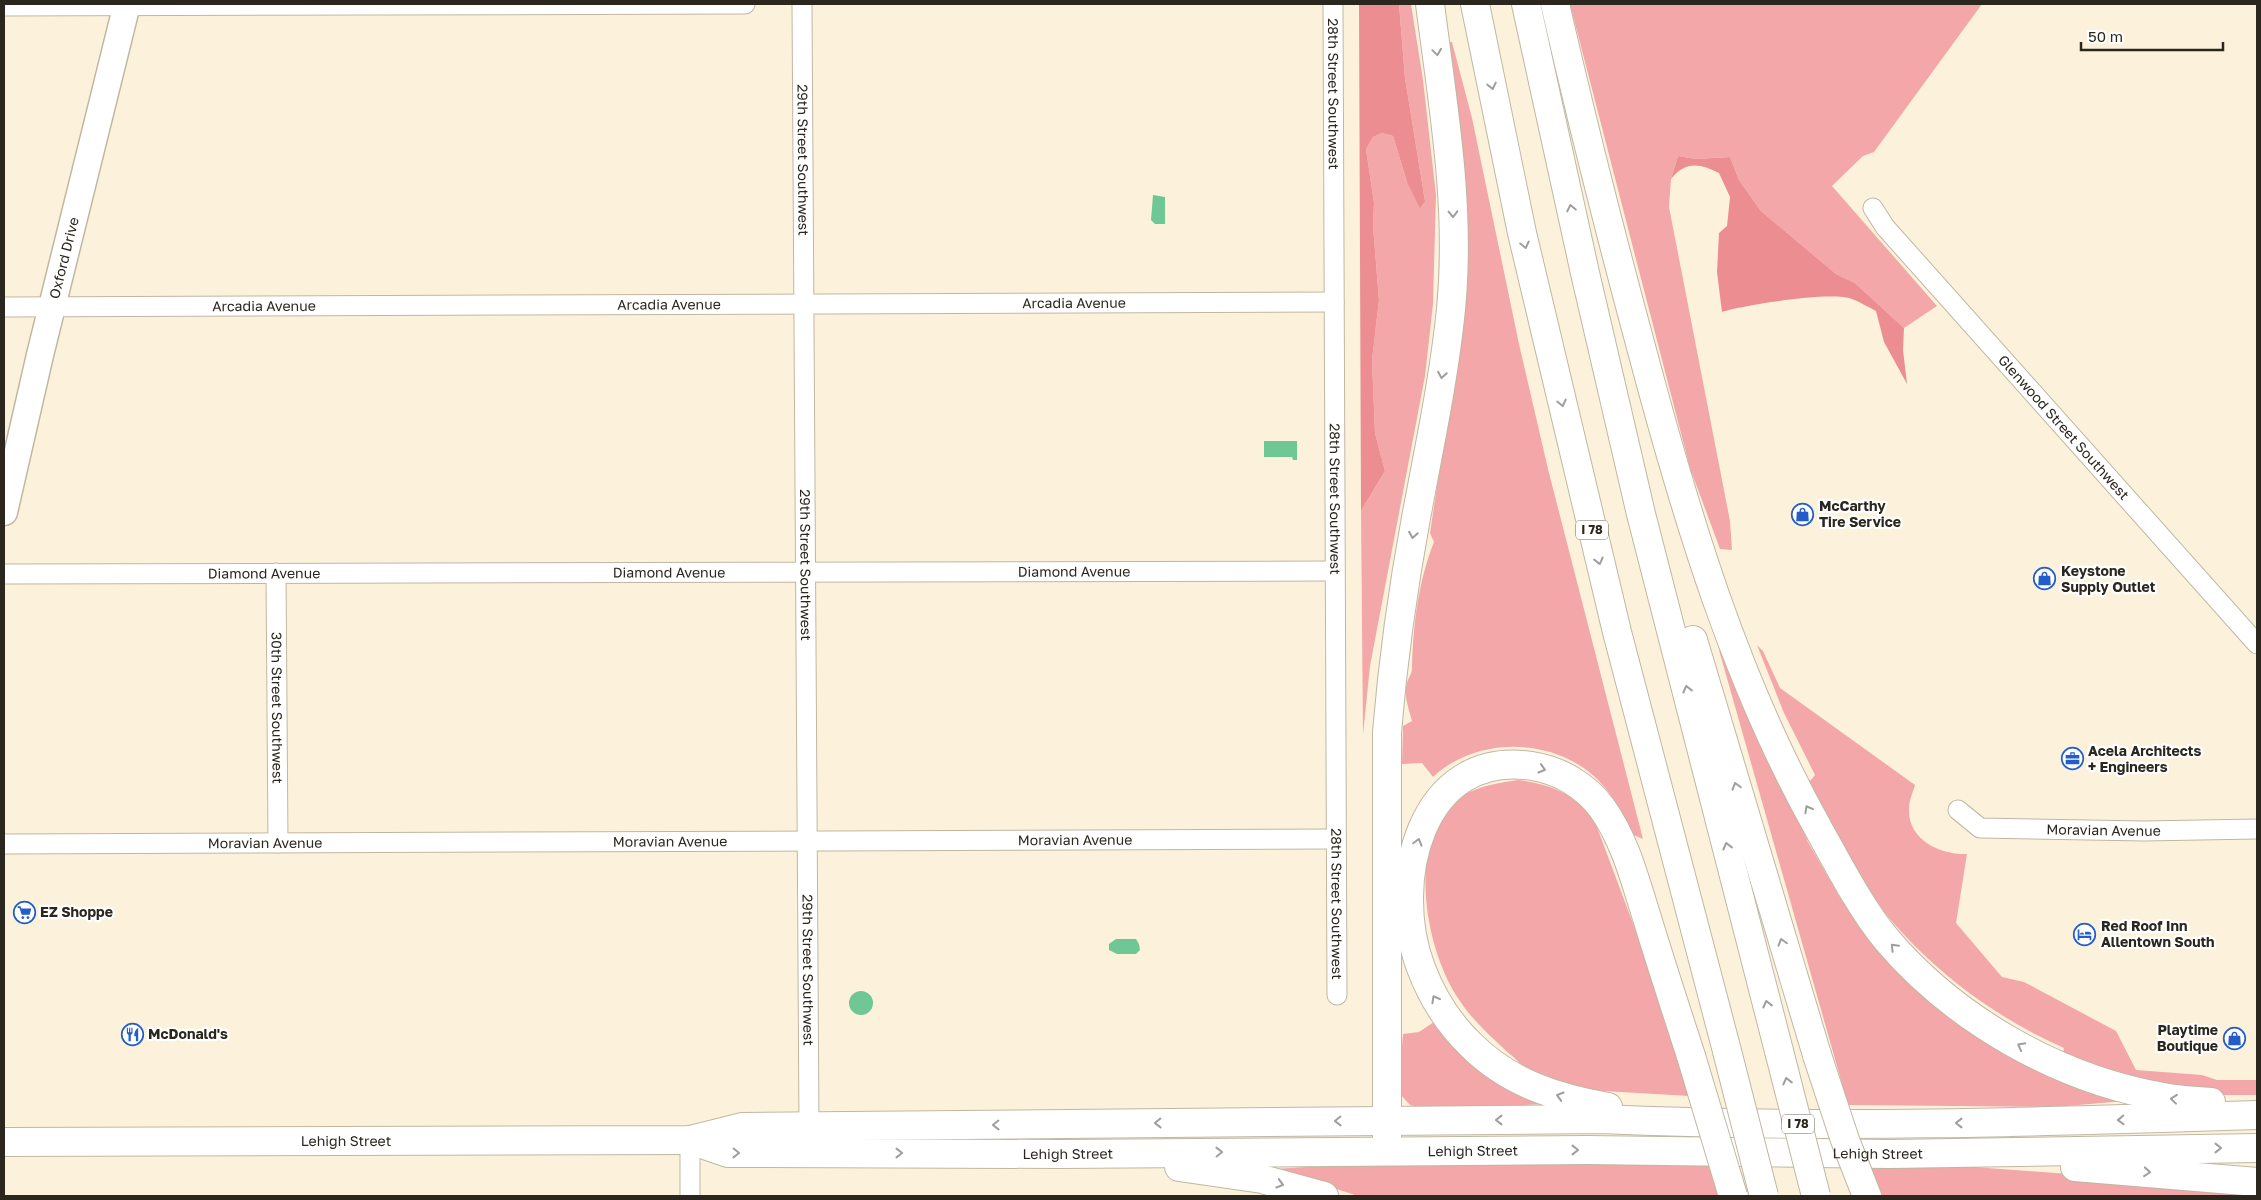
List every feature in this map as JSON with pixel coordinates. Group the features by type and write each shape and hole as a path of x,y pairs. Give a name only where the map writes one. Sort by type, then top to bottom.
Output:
{"highway":[{"path":"1387,1152 1387,732 1390,693 1416,521 1442,377 1451,308 1454,240 1452,176 1430,4"},
{"name":"I 78","path":"1474,4 1522,233 1601,566 1764,1196"},
{"name":"I 78","path":"1526,4 1585,274 1641,514 1816,1196"},
{"path":"1554,4 1595,174 1678,483 1748,680 1787,769 1846,878 1886,938 1916,969 1961,1008 2004,1037 2050,1061 2098,1080 2131,1090 2165,1098 2257,1107"},
{"path":"1585,274 1817,1055 1844,1140 1867,1196"},
{"path":"1693,1124 1579,1102 1544,1092 1518,1080 1493,1064 1471,1046 1452,1025 1434,998 1420,968 1409,915 1409,887 1418,839 1427,816 1440,797 1470,774 1492,766 1515,764 1539,767 1575,782 1590,793 1607,816 1628,858 1733,1196"},
{"name":"Lehigh Street","path":"4,1142 690,1140 742,1127 1602,1119 1693,1124 2004,1123 2257,1115"},
{"name":"Lehigh Street","path":"690,1140 728,1153 1058,1154 1587,1150 1889,1154 2257,1148"},
{"path":"1058,1154 1227,1172 1262,1179 1324,1196"},
{"path":"1889,1154 2140,1171 2257,1182"}],"main road":[{"name":"Oxford Drive","path":"4,512 52,307 127,5"}],"street":[{"path":"4,6 744,4"},
{"name":"29th Street Southwest","path":"802,4 808,1127"},
{"name":"28th Street Southwest","path":"1333,4 1337,995"},
{"name":"Glenwood Street Southwest","path":"1873,208 1885,227 2257,644"},
{"name":"Arcadia Avenue","path":"4,307 1334,302"},
{"name":"Diamond Avenue","path":"4,574 1335,571"},
{"name":"30th Street Southwest","path":"276,574 278,843"},
{"name":"Moravian Avenue","path":"1958,810 1980,828 2144,831 2257,829"},
{"name":"Moravian Avenue","path":"4,844 1336,839"},
{"path":"690,1140 690,1196"}],"shaded area":[{"path":"1359,4 1399,4 1405,78 1425,201 1420,208 1407,182 1393,136 1382,133 1373,137 1366,149 1374,203 1373,226 1379,300 1372,360 1375,433 1385,471 1361,511"},
{"path":"1399,4 1411,4 1423,80 1436,195 1433,304 1425,376 1370,666 1363,735 1361,511 1385,471 1375,433 1372,360 1379,300 1373,226 1374,203 1366,149 1373,137 1382,133 1393,136 1407,182 1425,201 1405,78"},
{"path":"1570,4 1982,4 1874,152 1863,156 1832,186 1937,306 1904,328 1855,283 1836,274 1761,211 1739,180 1730,157 1696,159 1678,156 1671,179 1669,207 1730,521 1732,550 1720,549 1690,468"},
{"path":"1449,42 1452,42 1472,118 1519,344 1548,469 1643,839 1630,832 1611,796 1589,772 1568,759 1546,751 1522,747 1498,748 1474,753 1452,763 1433,777 1422,763 1402,764 1403,726 1412,721 1407,702 1406,688 1412,671 1415,620 1420,588 1434,542 1430,533 1456,359 1458,119"},
{"path":"1678,156 1696,159 1730,157 1739,180 1761,211 1836,274 1855,283 1904,328 1903,350 1907,384 1884,342 1876,311 1852,299 1841,297 1807,298 1767,303 1722,312 1717,272 1719,233 1727,226 1730,197 1719,173 1705,167 1687,167 1676,173 1671,179"},
{"path":"1153,195 1165,197 1165,224 1155,224 1151,220"},
{"path":"1264,441 1297,441 1297,460 1293,460 1292,457 1264,457"},
{"path":"1757,645 1763,651 1780,688 1915,785 1909,805 1910,819 1920,837 1927,843 1947,852 1967,854 1956,923 2002,977 2024,982 2116,1031 2136,1070 2202,1075 2217,1080 2257,1080 2257,1095 2217,1095 2142,1086 2063,1053 2064,1048 2030,1032 1998,1013 1937,967 1885,913 1843,851 1809,782 1815,775 1784,713"},
{"path":"1719,650 1728,657 1808,842 1840,898 1877,944 2125,1101 2055,1107 1848,1105"},
{"path":"1519,780 1541,784 1561,792 1587,810 1594,819 1644,953 1690,1096 1586,1090 1526,1074 1518,1061 1485,1031 1469,1013 1448,981 1438,957 1426,902 1426,874 1429,847 1438,823 1452,804 1459,798 1484,787"},
{"path":"1116,939 1136,939 1140,950 1136,954 1117,954 1109,950 1109,944"},
{"path":"861,991 866,992 872,998 872,1008 866,1014 861,1015 856,1014 850,1008 849,1003 850,998 856,992"},
{"path":"1437,1020 1544,1104 1427,1110 1410,1105 1398,1092 1403,1034 1419,1032"},
{"path":"1894,1161 2257,1188 2257,1196 1880,1196 1868,1162"},
{"path":"1383,1162 1708,1163 1718,1196 1358,1196 1275,1169"}],"place":[{"name":"McCarthy Tire Service","path":"1803,514"},
{"name":"Keystone Supply Outlet","path":"2045,579"},
{"name":"Acela Architects + Engineers","path":"2072,759"},
{"name":"EZ Shoppe","path":"24,912"},
{"name":"Red Roof Inn Allentown South","path":"2085,934"},
{"name":"McDonald's","path":"132,1034"},
{"name":"Playtime Boutique","path":"2234,1038"}]}
